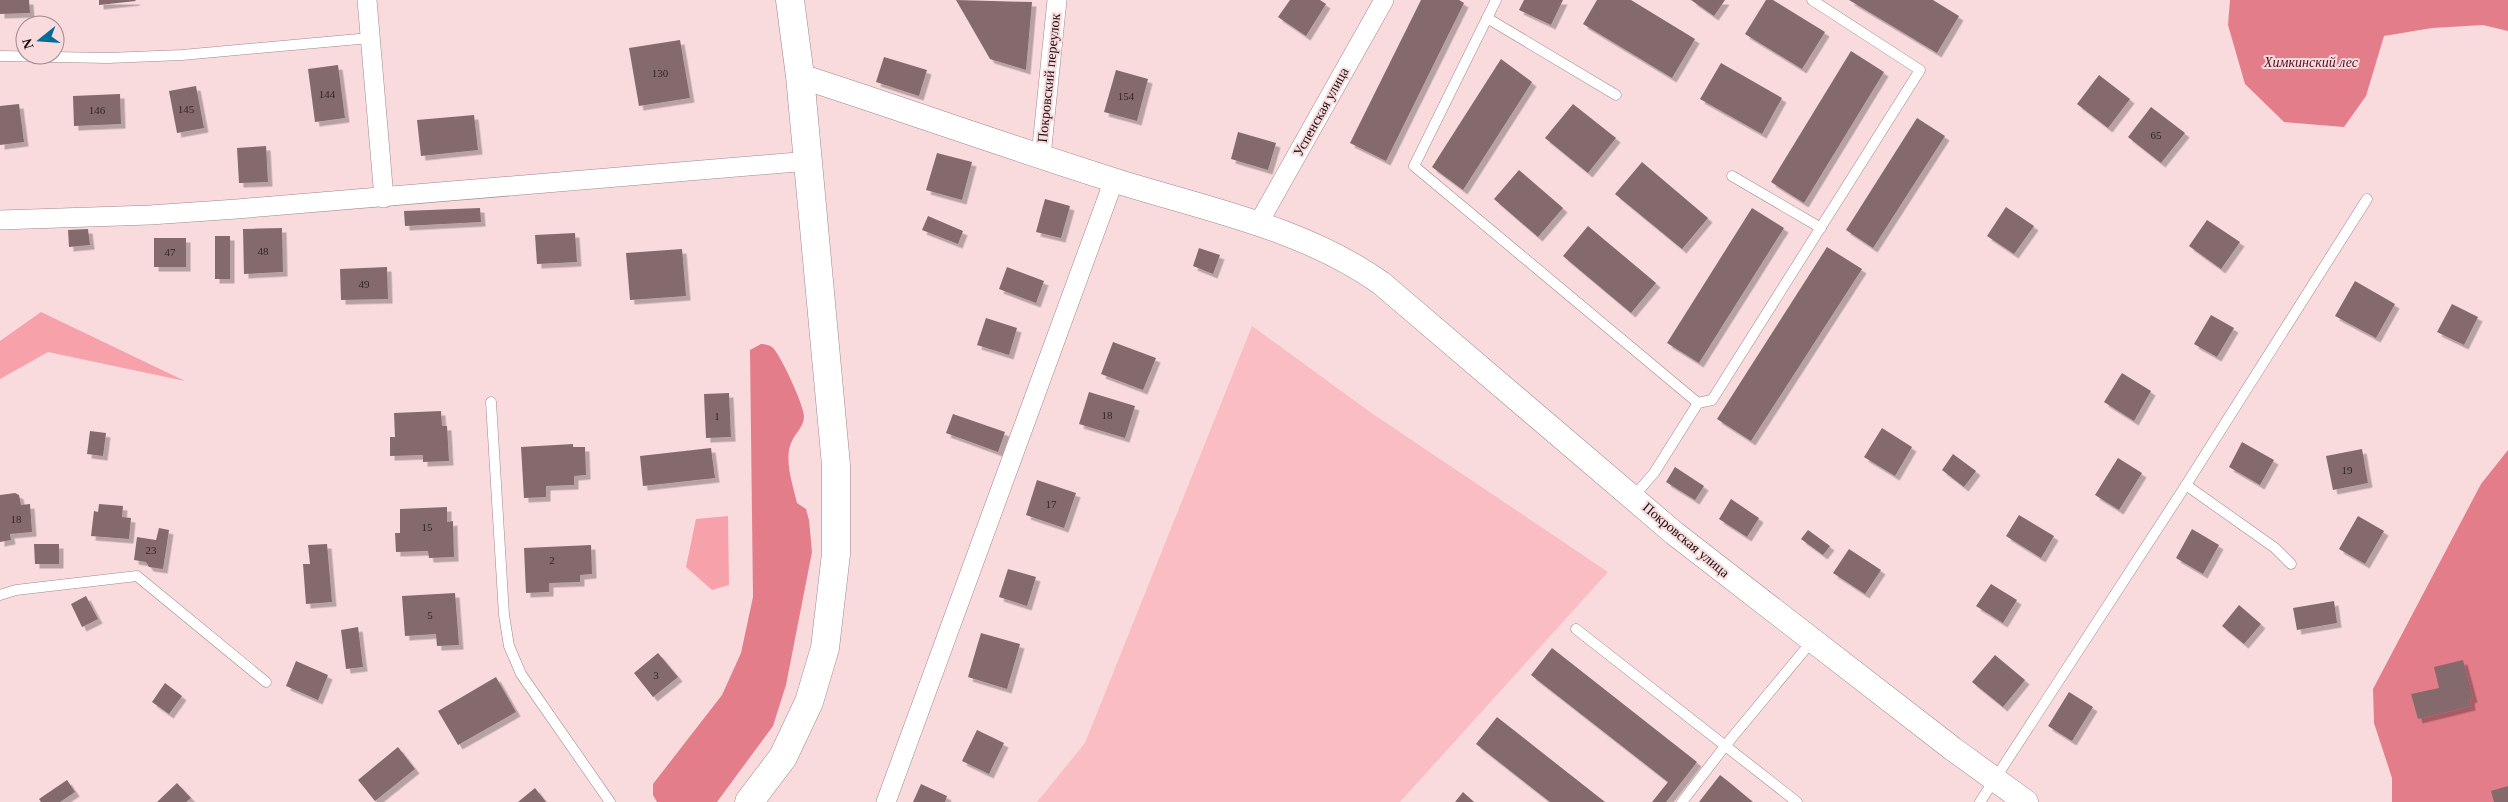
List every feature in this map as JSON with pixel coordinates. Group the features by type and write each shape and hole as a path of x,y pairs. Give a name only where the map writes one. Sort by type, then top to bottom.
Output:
{"main road":[{"path":"749,802 783,757 810,702 825,648 836,554 836,465 809,160 790,0"}],"street":[{"path":"367,0 384,198"},
{"name":"Покровский переулок","path":"1041,156 1057,0"},
{"name":"Успенская улица","path":"1258,224 1384,0"},
{"name":"Покровская улица","path":"800,76 1114,180 1258,224 1328,250 1356,265 1381,283 1634,496 1674,533 1812,641 1994,780 2026,802"},
{"path":"0,220 150,215 384,198 809,160"},
{"path":"886,802 1114,180"}],"lane":[{"path":"1496,0 1414,166 1698,403"},
{"path":"1634,496 1654,473 1698,403 1712,400 1920,70 1812,0"},
{"path":"1487,18 1616,96"},
{"path":"0,56 108,58 182,55 370,38"},
{"path":"1732,176 1821,228"},
{"path":"1980,802 2186,486 2367,199"},
{"path":"491,402 504,615 509,646 520,674 610,802"},
{"path":"2186,486 2275,548 2291,564"},
{"path":"0,595 16,590 137,576 266,682"},
{"path":"1576,629 1797,802"},
{"path":"1682,802 1725,746 1812,641"}],"shaded area":[{"path":"41,312 185,381 48,352 0,379 0,341"},
{"path":"1252,326 1370,412 1608,572 1400,802 1037,802 1085,743"},
{"path":"728,516 729,585 712,590 686,567 696,519"}],"green space":[{"name":"Химкинский лес","path":"2230,0 2508,0 2508,31 2483,25 2432,28 2384,36 2366,96 2344,127 2284,122 2245,84 2228,25"},
{"path":"761,344 772,347 776,351 796,391 804,416 803,423 791,443 788,457 791,481 797,503 806,509 809,520 812,552 786,685 773,726 717,802 657,802 653,795 653,784 722,695 741,653 753,597 750,350"},
{"path":"2508,450 2508,802 2392,802 2392,778 2374,723 2373,689 2481,484"}],"building":[{"path":"0,0 29,0 30,13 0,14"},
{"path":"99,0 135,0 136,1 99,5"},
{"path":"956,0 1032,2 1026,70 990,59"},
{"path":"1290,0 1320,0 1326,4 1306,36 1278,17"},
{"path":"1421,0 1459,0 1464,3 1386,161 1350,143"},
{"path":"1524,0 1563,0 1551,25 1519,10"},
{"path":"1597,0 1631,0 1695,39 1672,78 1583,24"},
{"path":"1691,0 1725,0 1714,16"},
{"path":"1766,0 1773,0 1825,32 1802,69 1745,34"},
{"path":"1849,0 1933,0 1959,16 1937,53"},
{"path":"680,40 690,98 639,106 629,48"},
{"path":"1851,51 1884,72 1804,203 1771,182"},
{"path":"884,57 927,70 919,96 876,82"},
{"path":"1501,59 1532,82 1463,190 1432,167"},
{"path":"1721,63 1782,98 1762,134 1700,99"},
{"path":"338,65 345,118 315,122 308,69"},
{"path":"1116,70 1148,79 1137,121 1104,112"},
{"path":"2099,75 2130,99 2108,128 2077,104"},
{"path":"196,86 204,128 177,133 169,91"},
{"path":"120,94 121,124 74,126 73,96"},
{"path":"19,104 24,142 0,145 0,106"},
{"path":"1573,104 1616,138 1588,173 1545,138"},
{"path":"2151,107 2185,133 2161,163 2128,137"},
{"path":"474,115 478,150 421,156 417,120"},
{"path":"1917,118 1945,136 1873,248 1846,230"},
{"path":"1238,132 1276,143 1268,170 1231,159"},
{"path":"266,146 268,182 239,183 237,148"},
{"path":"937,153 972,162 962,200 926,190"},
{"path":"1642,162 1708,218 1682,249 1615,194"},
{"path":"1519,170 1563,208 1538,237 1494,199"},
{"path":"1045,199 1070,206 1061,238 1036,232"},
{"path":"2006,207 2034,226 2014,254 1987,236"},
{"path":"480,208 481,222 405,226 404,211"},
{"path":"1752,208 1784,228 1699,363 1667,343"},
{"path":"928,216 963,231 958,244 922,230"},
{"path":"2207,220 2240,242 2221,269 2189,246"},
{"path":"1588,226 1656,283 1631,313 1563,256"},
{"path":"282,228 283,272 244,274 243,229"},
{"path":"88,229 90,245 69,247 68,230"},
{"path":"575,233 577,262 537,264 535,235"},
{"path":"215,236 230,236 230,279 215,279"},
{"path":"154,238 186,238 186,267 154,267"},
{"path":"1827,247 1862,269 1751,441 1717,419"},
{"path":"1199,248 1220,255 1213,274 1193,266"},
{"path":"682,249 686,296 630,300 626,253"},
{"path":"387,267 388,299 341,300 340,269"},
{"path":"1007,267 1044,281 1036,303 999,289"},
{"path":"2355,281 2395,304 2376,338 2335,316"},
{"path":"2452,304 2478,317 2464,345 2437,332"},
{"path":"2211,315 2234,328 2217,357 2194,344"},
{"path":"986,318 1017,328 1009,355 977,345"},
{"path":"1113,342 1156,358 1143,390 1101,374"},
{"path":"2122,373 2151,391 2134,421 2104,402"},
{"path":"1089,392 1135,406 1125,438 1079,424"},
{"path":"729,393 731,437 706,438 704,394"},
{"path":"441,411 442,426 447,426 449,461 423,462 423,455 390,456 390,437 395,437 394,413"},
{"path":"953,414 1005,432 998,452 946,433"},
{"path":"1882,428 1912,447 1895,476 1864,457"},
{"path":"90,431 106,433 103,456 87,454"},
{"path":"2242,442 2274,460 2260,485 2229,467"},
{"path":"573,444 573,447 585,447 586,475 574,476 574,485 546,486 546,497 524,498 521,447"},
{"path":"711,448 715,478 643,486 640,456"},
{"path":"2362,449 2368,483 2333,490 2326,456"},
{"path":"1953,454 1976,471 1964,487 1942,470"},
{"path":"2118,458 2142,473 2119,510 2095,495"},
{"path":"1675,467 1704,486 1695,500 1666,482"},
{"path":"1037,480 1076,493 1064,528 1026,515"},
{"path":"15,493 19,495 21,505 30,504 32,532 10,534 11,540 0,542 0,495"},
{"path":"1731,499 1759,518 1747,537 1719,519"},
{"path":"99,504 123,506 122,517 131,518 129,539 91,536 94,511 98,512"},
{"path":"447,507 447,522 453,521 454,557 429,558 428,551 396,552 395,533 400,533 400,509"},
{"path":"2019,515 2054,536 2041,558 2006,536"},
{"path":"2358,516 2384,531 2365,564 2339,549"},
{"path":"159,528 169,530 163,569 149,567 146,562 134,560 137,537 156,540"},
{"path":"2192,529 2219,545 2203,574 2176,558"},
{"path":"1808,530 1830,546 1823,555 1801,539"},
{"path":"34,544 59,544 59,564 35,564"},
{"path":"327,544 332,602 306,604 303,564 310,564 308,545"},
{"path":"591,545 592,574 580,575 580,582 549,583 549,592 526,593 524,548"},
{"path":"1849,549 1881,570 1865,594 1833,573"},
{"path":"1008,569 1036,577 1027,606 999,597"},
{"path":"1991,584 2017,600 2003,623 1976,606"},
{"path":"455,593 459,645 437,646 436,634 405,636 402,596"},
{"path":"86,596 98,619 82,627 71,604"},
{"path":"2334,601 2337,623 2297,630 2293,608"},
{"path":"2239,605 2261,624 2244,644 2222,626"},
{"path":"358,627 363,667 346,669 341,630"},
{"path":"981,633 1020,644 1007,689 968,677"},
{"path":"1552,648 1697,762 1666,802 1652,802 1668,782 1531,675"},
{"path":"658,653 678,677 653,697 634,673"},
{"path":"1995,655 2025,680 2003,707 1972,682"},
{"path":"2463,660 2473,698 2470,699 2471,706 2418,719 2411,694 2439,688 2434,667"},
{"path":"296,661 328,675 318,700 286,686"},
{"path":"496,677 516,712 458,745 438,711"},
{"path":"165,683 182,696 169,714 152,702"},
{"path":"2069,692 2093,707 2072,741 2048,726"},
{"path":"1497,717 1605,802 1550,802 1476,744"},
{"path":"977,730 1004,743 989,774 962,761"},
{"path":"398,747 415,769 375,801 358,780"},
{"path":"1720,775 1729,782 1753,802 1699,802"},
{"path":"67,780 75,792 60,802 41,802 39,799"},
{"path":"177,783 191,798 186,802 157,802"},
{"path":"921,784 947,796 945,802 913,802"},
{"path":"2508,786 2508,802 2494,802 2491,791"},
{"path":"535,788 546,802 518,802"},
{"path":"1463,792 1474,802 1455,802"}]}
